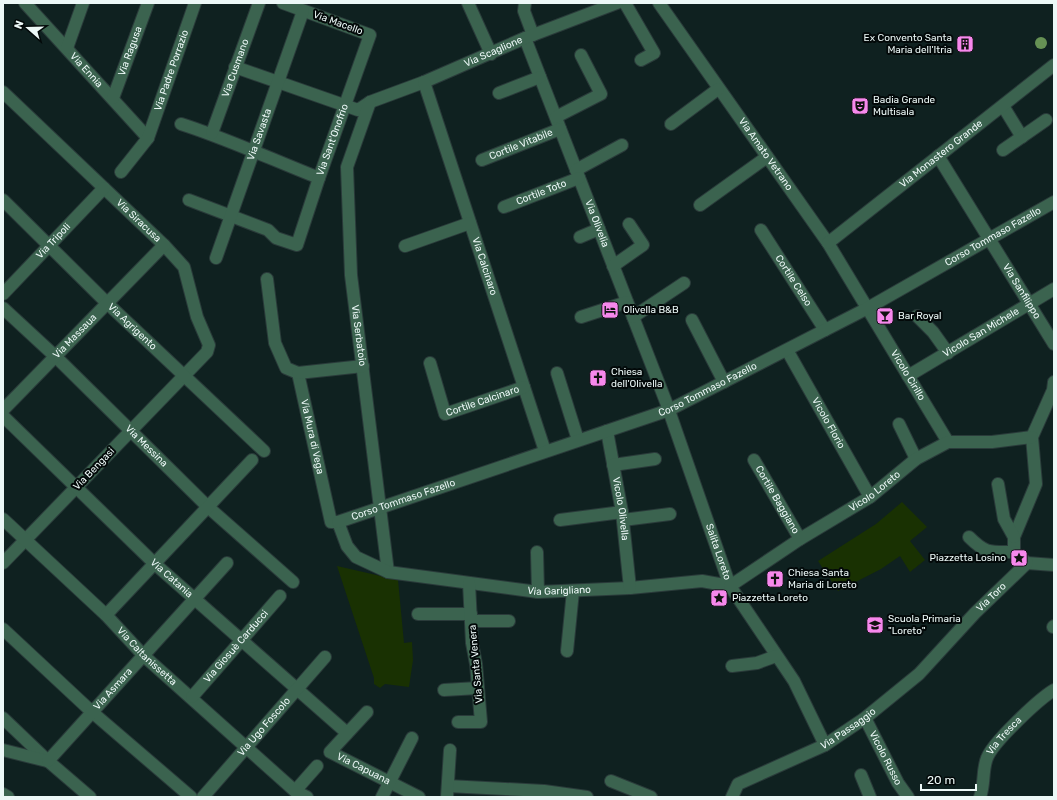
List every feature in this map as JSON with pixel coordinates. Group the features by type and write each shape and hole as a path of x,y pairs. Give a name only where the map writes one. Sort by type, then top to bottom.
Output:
{"street":[{"name":"Via Ennia","path":"25,3 148,138"},
{"path":"67,48 83,3"},
{"name":"Via Ragusa","path":"113,98 148,3"},
{"name":"Via Padre Porrazio","path":"121,172 148,138 195,3"},
{"name":"Via Cusmano","path":"212,134 259,3"},
{"name":"Via Macello","path":"282,3 370,35"},
{"path":"468,3 491,54"},
{"name":"Via Olivelia","path":"524,3 529,36 540,76 669,410"},
{"name":"Via Scaglione","path":"235,67 358,110 370,102 424,82 604,5 617,3"},
{"path":"625,3 654,53 642,60"},
{"name":"Via Amato Vetrano","path":"659,3 718,89 828,243 866,308"},
{"name":"Via Savasta","path":"216,258 303,11"},
{"name":"Via Sant'Onofrio","path":"230,216 268,230 276,238 297,245 344,106 370,35"},
{"path":"556,117 601,94 581,55"},
{"name":"Via Monastero Grande","path":"828,243 1003,106 1054,64"},
{"path":"499,93 540,76"},
{"name":"Via Calcinaro","path":"424,82 545,451"},
{"path":"671,124 718,89"},
{"name":"Via Siracusa","path":"3,92 164,245 184,267 197,317 209,345 207,352 185,374"},
{"name":"Via Serbatoio","path":"370,102 347,167 351,274 388,572"},
{"path":"1003,106 1022,137"},
{"path":"1003,150 1046,120"},
{"path":"182,124 212,134 319,178"},
{"name":"Cortile Vitabile","path":"482,160 560,129"},
{"name":"Cortile Toto","path":"504,207 578,174 622,145"},
{"name":"Via Sanfilippo","path":"938,156 1054,344"},
{"path":"700,205 768,157"},
{"name":"Via Tripoli","path":"3,294 104,188"},
{"name":"Via Agrigento","path":"3,200 108,304 185,374 264,451"},
{"path":"189,200 230,216"},
{"name":"Corso Tommaso Fazello","path":"338,522 669,410 866,308 1054,202"},
{"path":"405,246 470,223"},
{"path":"613,266 643,246 629,224"},
{"path":"580,237 599,230"},
{"name":"Cortile Celso","path":"761,230 825,330"},
{"name":"Via Massaua","path":"3,410 164,245"},
{"path":"267,278 275,343 286,368 298,373 363,366"},
{"path":"633,316 684,283"},
{"name":"Vicolo San Michele","path":"908,376 1054,289"},
{"path":"581,317 627,302"},
{"name":"Via Messina","path":"3,308 56,357 208,507 293,582"},
{"name":"Vicolo Cirillo","path":"866,308 948,442"},
{"path":"918,316 933,332 948,353"},
{"path":"692,320 724,382"},
{"name":"Vicolo Florio","path":"787,350 870,497"},
{"name":"Cortile Calcinaro","path":"430,363 445,414 524,387"},
{"name":"Via Mura di Vega","path":"298,373 331,522 338,522 347,546 356,557 388,572"},
{"path":"557,373 578,440"},
{"name":"Via Bengasi","path":"3,563 185,374"},
{"path":"1008,552 1036,484 1032,437 1053,390 1054,382"},
{"name":"Salita Loreto","path":"669,410 730,586 794,681 825,745"},
{"name":"Via Catania","path":"3,416 155,564 347,733"},
{"path":"899,424 916,459"},
{"name":"Vicolo Olivella","path":"607,431 623,516 630,588"},
{"name":"Vicolo Loreto","path":"730,586 800,539 870,497 916,459 948,442 992,442 1032,437"},
{"path":"613,465 655,459"},
{"path":"106,615 252,460"},
{"name":"Cortile Baggiano","path":"754,460 800,539"},
{"path":"998,484 1004,519 1014,537"},
{"path":"560,520 670,514"},
{"name":"Via Caltanissetta","path":"3,519 106,615 144,656 248,747 294,791 307,797"},
{"path":"969,537 982,550 1008,552 1027,563 1054,565"},
{"path":"537,552 538,592"},
{"name":"Via Asmara","path":"48,761 227,563"},
{"name":"Via Toro","path":"951,639 1027,563"},
{"name":"Via Garigliano","path":"388,572 538,592 630,588 702,581 730,586"},
{"name":"Via Santa Venera","path":"458,722 481,722 472,643 472,617 469,583"},
{"path":"567,651 573,591"},
{"name":"Via Giosuè Carducci","path":"192,697 280,596"},
{"path":"418,614 509,621"},
{"path":"3,629 92,712 192,797"},
{"name":"Via Passaggio","path":"732,797 738,784 825,745 864,718 919,674 951,639"},
{"path":"732,666 757,663 776,656"},
{"name":"Via Ugo Foscolo","path":"202,797 248,747 325,657"},
{"path":"444,690 478,688"},
{"name":"Via Tresca","path":"980,797 983,791 987,757 1011,727 1054,690"},
{"path":"347,733 367,712"},
{"path":"3,718 48,761 90,797"},
{"name":"Vicolo Russo","path":"864,718 898,783 908,797"},
{"name":"Via Capuana","path":"347,733 330,752 419,797"},
{"path":"382,797 412,738"},
{"path":"3,750 48,761"},
{"path":"450,750 447,792 544,791 587,797"},
{"path":"294,791 317,766"},
{"path":"861,775 870,797"},
{"path":"611,781 651,797"},
{"path":"3,794 8,797"}],"green space":[{"path":"902,502 927,527 910,541 925,560 910,572 900,556 881,569 838,591 818,561 876,524"},
{"path":"337,566 398,580 404,643 412,642 413,660 409,687 385,684 380,688 374,684 374,678"}],"place":[{"name":"Ex Convento Santa Maria dell'Itria","path":"965,44"},
{"name":"Badia Grande Multisala","path":"860,106"},
{"name":"Olivella B&B","path":"610,310"},
{"name":"Bar Royal","path":"885,316"},
{"name":"Chiesa dell'Olivella","path":"598,378"},
{"name":"Piazzetta Losino","path":"1019,558"},
{"name":"Chiesa Santa Maria di Loreto","path":"775,579"},
{"name":"Piazzetta Loreto","path":"719,598"},
{"name":"Scuola Primaria \"Loreto\"","path":"875,625"}]}
